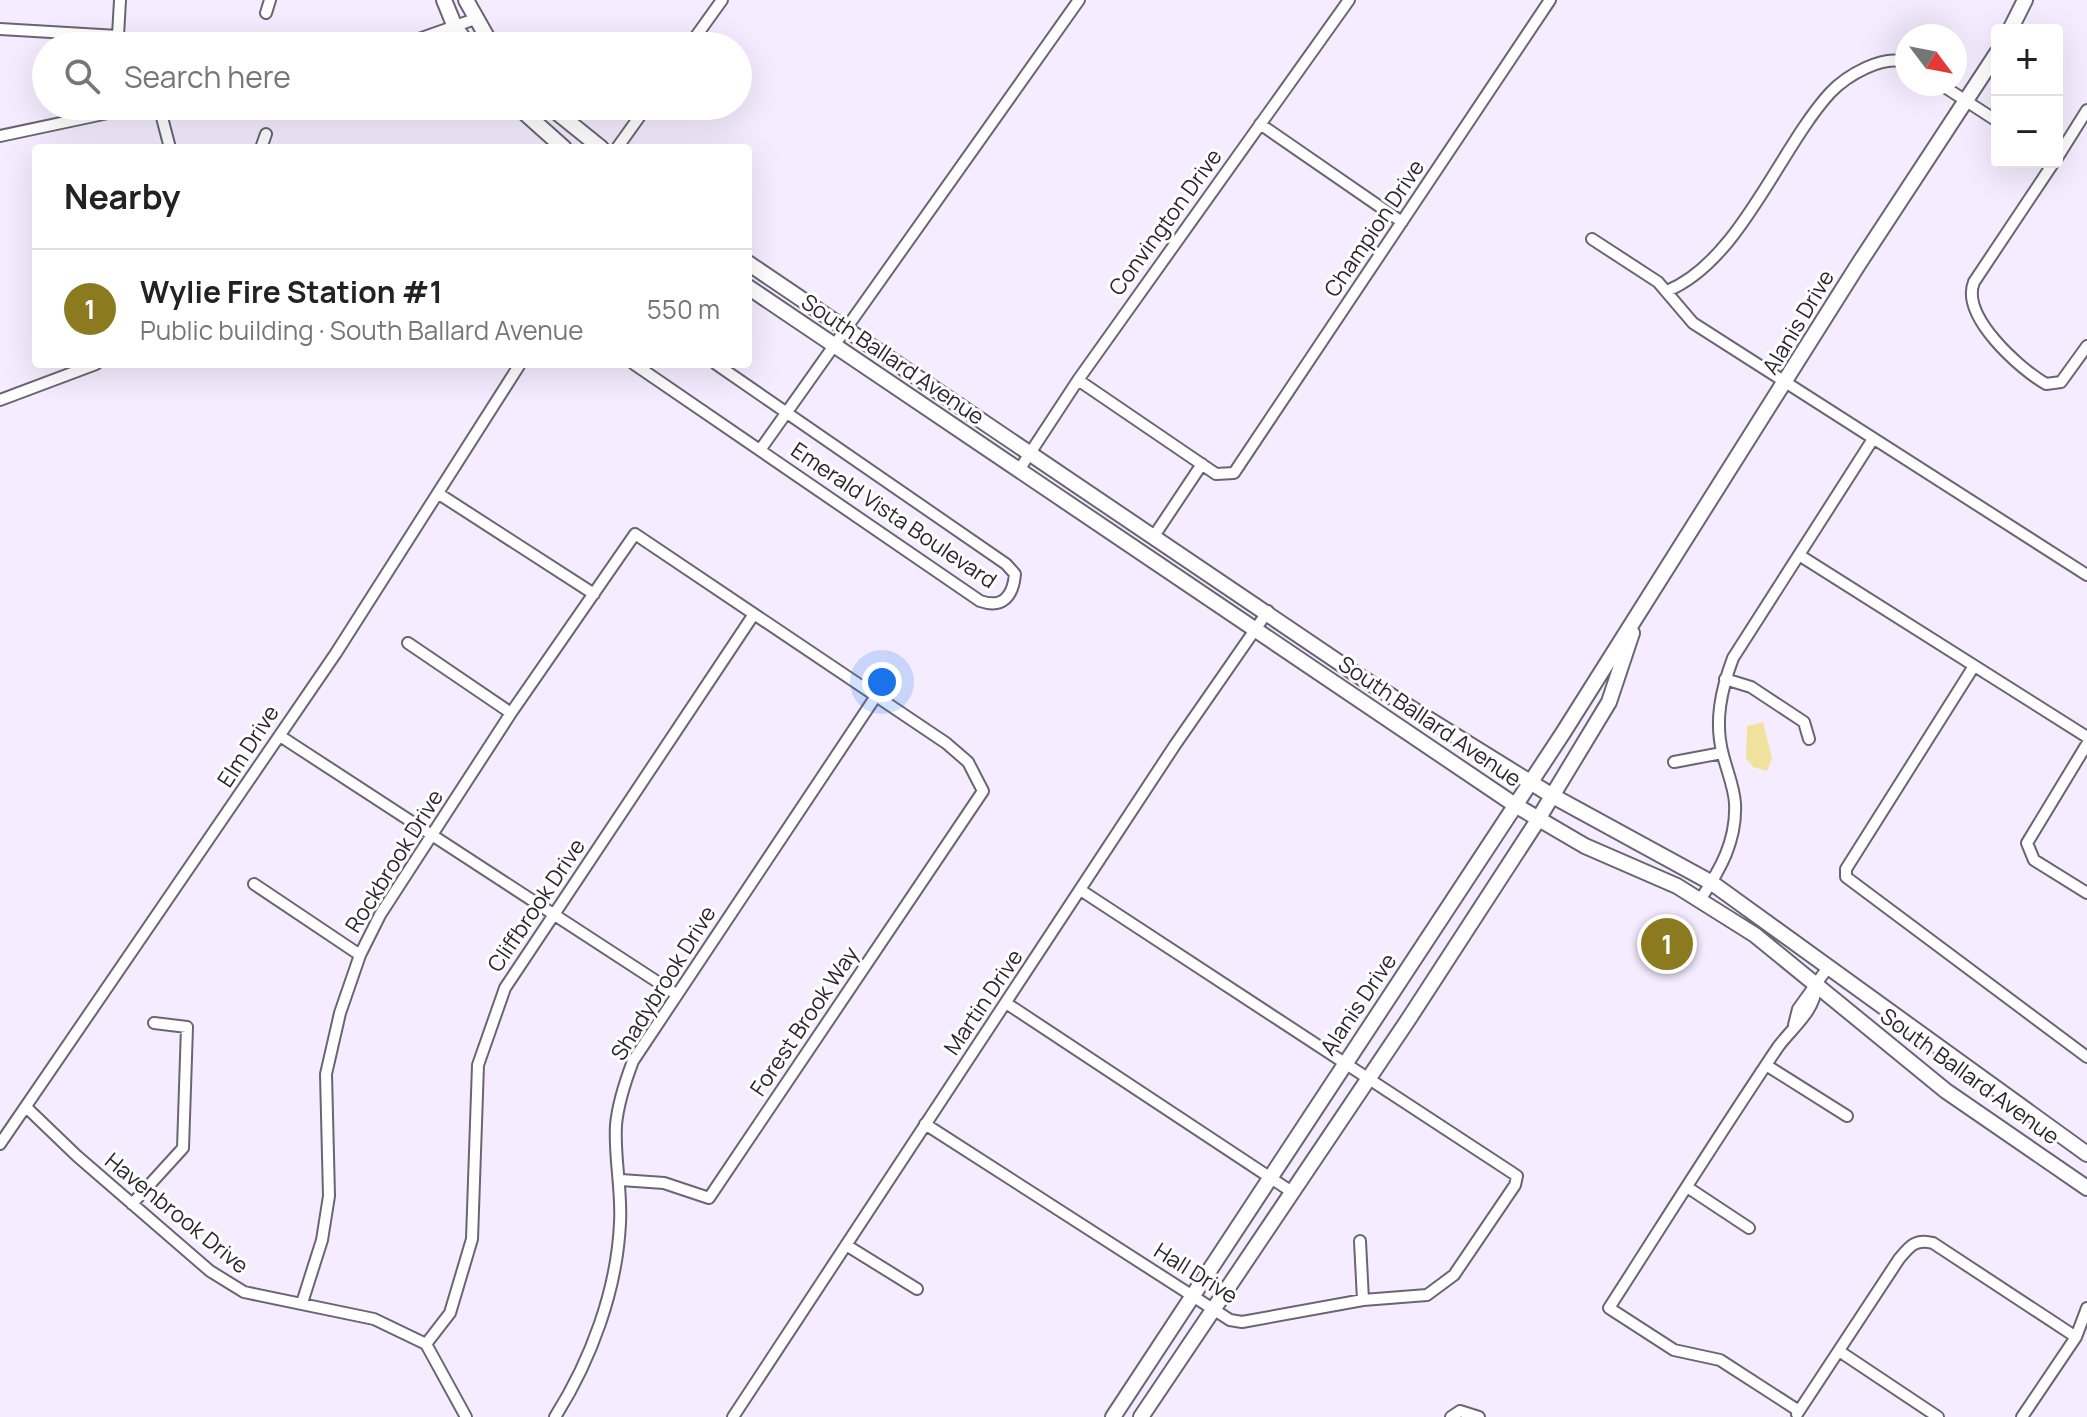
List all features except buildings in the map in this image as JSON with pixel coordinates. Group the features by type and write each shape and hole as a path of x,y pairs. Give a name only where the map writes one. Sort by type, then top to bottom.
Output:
{"main road":[{"path":"444,0 459,32"},
{"path":"466,0 483,32"},
{"path":"2013,24 2025,0"},
{"name":"Alanis Drive","path":"1113,1417 1530,782 1785,385 1858,265 1991,62"},
{"path":"533,120 560,144"},
{"path":"566,120 596,144"},
{"name":"South Ballard Avenue","path":"752,266 1268,611 1362,678 1551,795 1712,883 2087,1154"},
{"name":"South Ballard Avenue","path":"752,290 1515,805 1700,900 1755,935 1946,1091 2087,1188"},
{"name":"Alanis Drive","path":"1141,1417 1215,1310 1538,819 1609,702 1638,615"}],"street":[{"path":"118,32 120,0"},
{"path":"266,13 270,0"},
{"path":"699,32 722,0"},
{"path":"760,450 1079,0"},
{"name":"Convington Drive","path":"1019,470 1078,380 1349,0"},
{"name":"Champion Drive","path":"1202,464 1216,474 1228,475 1239,469 1550,0"},
{"path":"440,32 475,19"},
{"path":"0,29 51,32"},
{"path":"1667,291 1688,283 1729,238 1831,92 1862,69 1895,60"},
{"path":"1958,96 1991,117"},
{"path":"2063,149 2087,110"},
{"path":"0,136 75,120"},
{"path":"163,120 169,144"},
{"path":"620,144 637,120"},
{"path":"1260,124 1402,222"},
{"path":"262,144 266,134"},
{"path":"2051,168 1974,282 1972,294 1994,340 2038,380 2051,385 2061,382 2087,346"},
{"path":"1592,239 1667,291 1693,323 1785,385 2087,575"},
{"path":"0,400 76,368"},
{"name":"Elm Drive","path":"0,1144 280,736 518,368"},
{"name":"Emerald Vista Boulevard","path":"640,368 980,601 992,605 1006,600 1013,589 1015,574 1006,564 722,368"},
{"path":"1078,380 1202,464 1154,536"},
{"path":"1700,900 1729,851 1734,826 1735,802 1722,753 1720,705 1725,679 1733,658 1873,439"},
{"path":"439,494 594,594"},
{"name":"Rockbrook Drive","path":"302,1303 322,1240 329,1196 326,1074 340,1013 360,955 380,915 511,713 635,534 754,614"},
{"path":"1799,555 2087,737"},
{"name":"Martin Drive","path":"733,1417 1082,891 1175,745 1268,611"},
{"path":"754,614 876,696"},
{"name":"Cliffbrook Drive","path":"426,1344 450,1313 472,1239 478,1065 505,988 754,614"},
{"path":"408,643 511,713"},
{"path":"1974,666 1849,865 1846,877 2087,1057"},
{"path":"1725,679 1751,687 1804,722 1809,739"},
{"name":"Forest Brook Way","path":"621,1180 664,1183 709,1198 983,791 968,762 876,696"},
{"name":"Shadybrook Drive","path":"555,1417 589,1352 617,1264 621,1180 616,1127 622,1093 633,1061 876,696"},
{"path":"280,736 676,994"},
{"path":"2087,744 2027,843 2034,860 2087,893"},
{"path":"1674,762 1722,753"},
{"path":"254,884 360,955"},
{"path":"1082,891 1369,1078"},
{"path":"1829,966 1816,987 1808,992 1798,1009 1794,1025 1609,1308 1674,1350 1720,1360 1797,1414 1899,1259 1910,1245 1922,1240 1933,1243 2076,1337"},
{"path":"1006,1003 1292,1192"},
{"path":"132,1204 183,1148 187,1027 154,1023"},
{"path":"1766,1065 1847,1116"},
{"name":"Hall Drive","path":"925,1124 1215,1310 1242,1322 1363,1300 1415,1298 1441,1286 1454,1275 1515,1185 1517,1176 1369,1078"},
{"name":"Havenbrook Drive","path":"26,1107 210,1271 244,1292 374,1319 403,1329 426,1344"},
{"path":"1687,1187 1749,1228"},
{"path":"1360,1241 1363,1300"},
{"path":"846,1245 917,1289"},
{"path":"2022,1417 2076,1337 2087,1308"},
{"path":"426,1344 466,1417"},
{"path":"1839,1351 1938,1417"},
{"path":"1456,1414 1479,1417"}],"shaded area":[{"path":"1763,722 1772,758 1767,771 1753,767 1746,758 1747,726"}],"place":[{"name":"Wylie Fire Station #1","path":"1667,944"}]}
